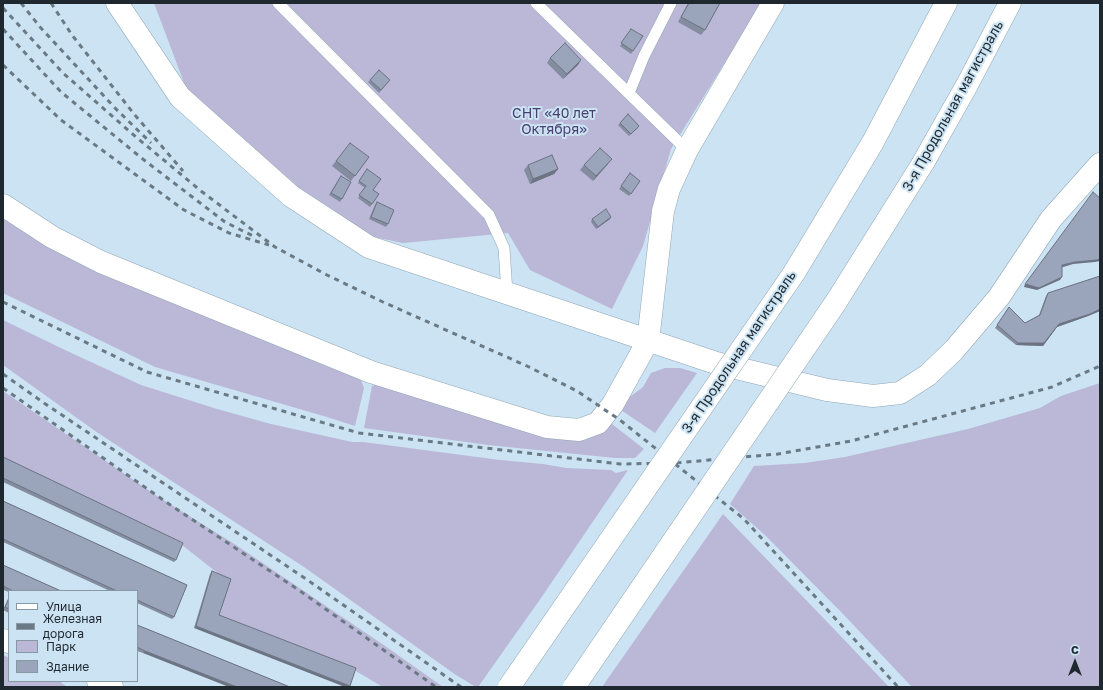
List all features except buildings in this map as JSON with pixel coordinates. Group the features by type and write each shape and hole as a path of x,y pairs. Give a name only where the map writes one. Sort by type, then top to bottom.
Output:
{"main road":[{"path":"117,3 180,97 291,196 369,247 716,363 827,390 873,396 900,393 928,375 954,350 999,297 1051,220 1100,164"},
{"path":"3,205 52,237 101,262 370,372 546,427 579,430 598,423 613,404 648,341 662,211 669,189 687,150 773,3"},
{"name":"3-я Продольная магистраль","path":"509,687 794,273 873,142 946,3"},
{"name":"3-я Продольная магистраль","path":"574,687 836,302 923,163 967,85 1010,3"},
{"path":"100,682 112,687"}],"lane":[{"path":"278,3 489,215 504,248 507,293"},
{"path":"536,3 687,150"},
{"path":"629,93 644,56 671,3"}],"green space":[{"name":"СНТ «40 лет Октября»","path":"154,3 762,3 671,149 643,246 612,309 530,270 508,233 403,243 374,237 298,187 186,88"},
{"path":"3,210 219,322 361,380 364,388 355,426 155,367 3,293"},
{"path":"3,320 141,385 271,424 352,442 363,442 566,468 611,470 616,473 628,470 541,598 478,687 476,687 456,675 304,567 98,433 3,365"},
{"path":"665,368 680,368 697,373 655,433 621,410 627,399 643,387 651,373"},
{"path":"380,383 600,433 612,424 644,449 635,458 615,458 488,445 364,428 372,386"},
{"path":"1100,383 1100,687 912,687 766,536 730,504 754,466 805,463 845,457 968,429 1040,408 1061,396"},
{"path":"3,391 157,496 236,545 443,687 383,687 354,670 217,617 229,582 182,545 3,461"},
{"path":"723,514 833,628 889,687 602,687"},
{"path":"3,655 8,658 8,682 60,682 67,687 3,687"}],"railway":[{"path":"21,3 40,27 116,109 151,143"},
{"path":"51,3 72,35 134,114 183,171"},
{"path":"3,8 63,73 136,137 201,191 275,247 327,275 383,302 527,366 577,391 620,420 744,519 898,687"},
{"path":"3,29 61,92 144,160 225,222 253,236"},
{"path":"3,65 61,120 184,210 229,233 269,245"},
{"path":"3,302 147,372 359,433 620,464 675,463 778,454 851,441 1052,387 1100,366"},
{"path":"3,374 306,579 461,687"},
{"path":"3,388 169,504 300,591 436,687"}]}
